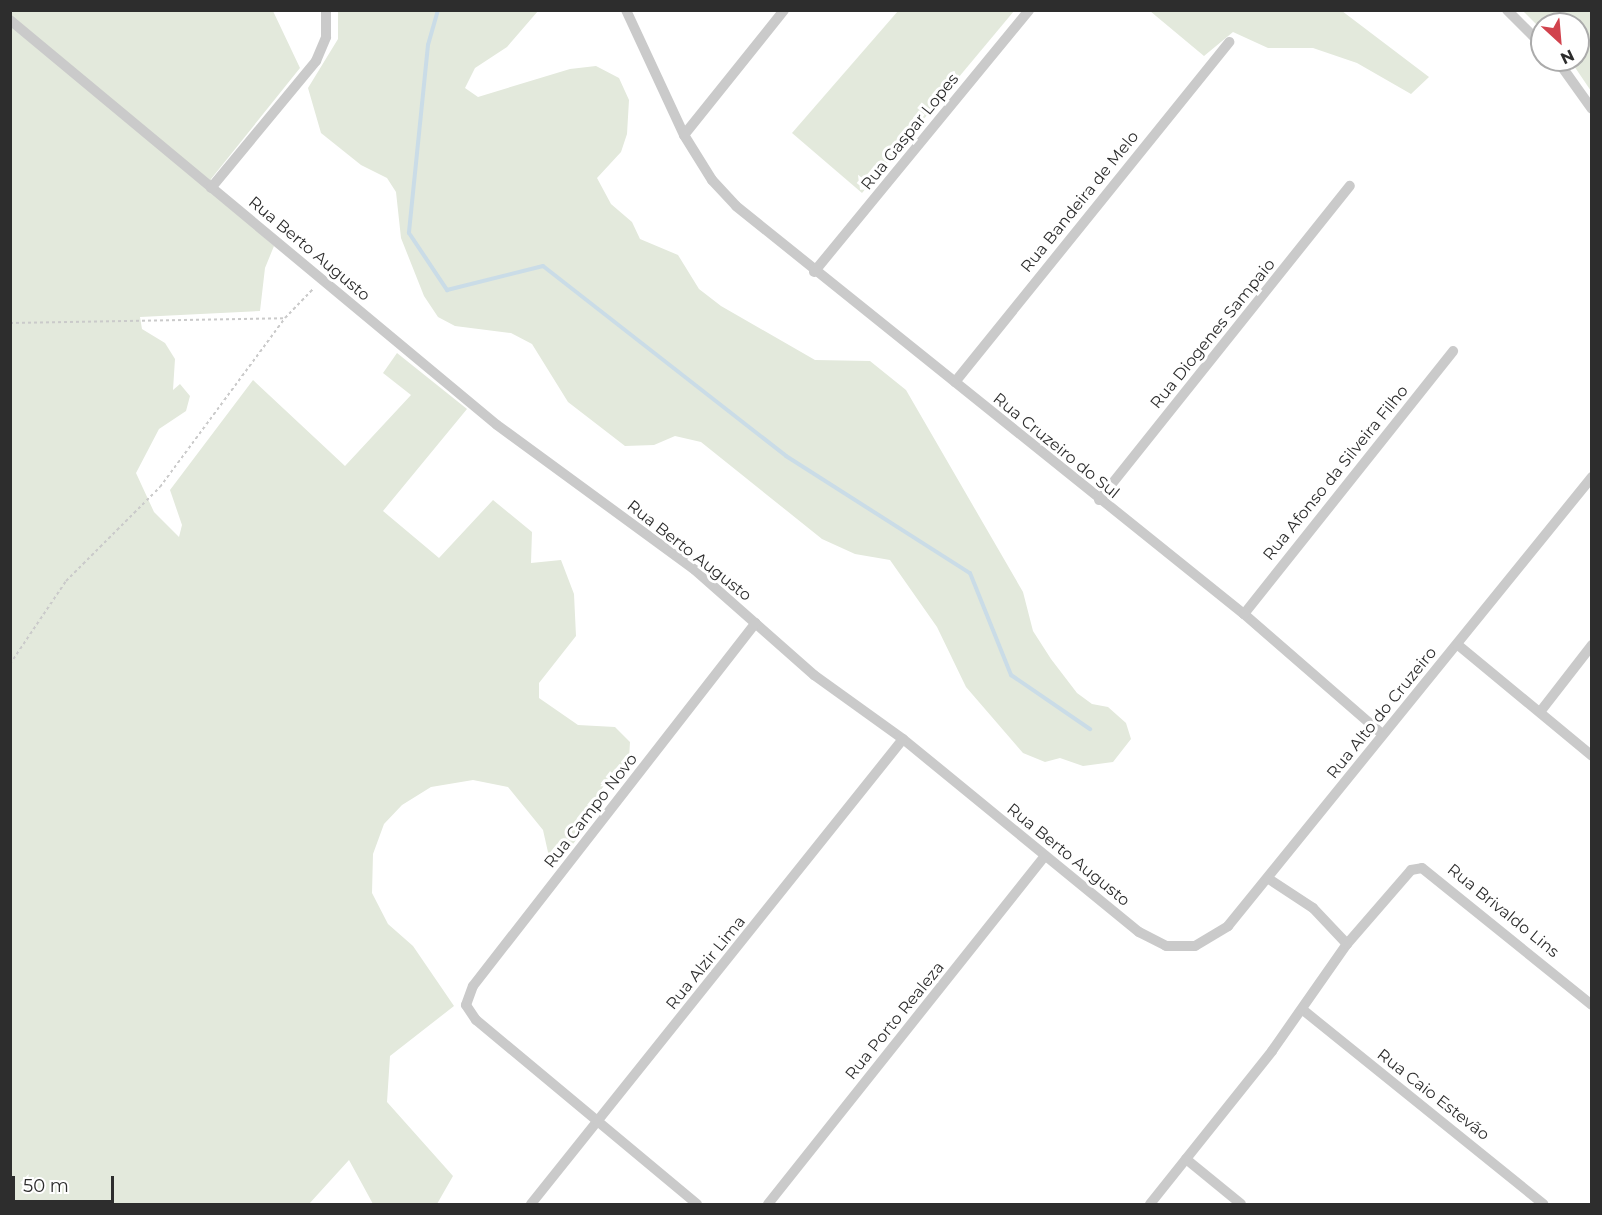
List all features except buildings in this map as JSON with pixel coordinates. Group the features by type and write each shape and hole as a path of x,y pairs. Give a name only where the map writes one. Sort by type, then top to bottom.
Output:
{"street":[{"path":"211,188 316,61 326,36 326,10"},
{"name":"Rua Cruzeiro do Sul","path":"626,10 684,135 712,180 814,272 1244,614 1382,734"},
{"path":"684,135 784,10"},
{"name":"Rua Gaspar Lopes","path":"814,272 1029,10"},
{"path":"1507,10 1530,33"},
{"name":"Rua Berto Augusto","path":"10,20 498,424 695,570 814,675 903,739 1152,940 1182,949"},
{"name":"Rua Bandeira de Melo","path":"955,382 1229,42"},
{"path":"1566,72 1592,109"},
{"name":"Rua Diogenes Sampaio","path":"1099,500 1350,186"},
{"name":"Rua Afonso da Silveira Filho","path":"1244,614 1453,351"},
{"name":"Rua Alto do Cruzeiro","path":"1182,949 1206,941 1228,926 1269,879 1382,734 1458,645 1592,477"},
{"name":"Rua Campo Novo","path":"596,1122 476,1020 466,1005 473,986 756,623"},
{"path":"1458,645 1592,756"},
{"path":"1540,712 1592,645"},
{"name":"Rua Alzir Lima","path":"531,1204 903,739"},
{"name":"Rua Porto Realeza","path":"768,1204 1046,856"},
{"name":"Rua Brivaldo Lins","path":"1150,1204 1303,1010 1347,944 1411,870 1422,868 1592,1005"},
{"path":"1269,879 1313,908 1347,944"},
{"name":"Rua Caio Estevão","path":"1303,1010 1544,1204"},
{"path":"596,1122 697,1204"},
{"path":"1186,1159 1241,1204"}],"path":[{"path":"10,664 66,581 160,488 285,318 322,280"},
{"path":"10,323 285,318"}],"shaded area":[{"path":"338,10 538,11 507,47 475,68 465,88 478,97 570,69 596,66 619,78 629,100 627,134 621,152 597,178 611,204 632,222 640,239 678,255 699,289 721,306 815,360 870,361 906,390 1023,592 1033,631 1051,659 1077,693 1092,704 1108,707 1126,723 1131,739 1113,762 1083,766 1060,758 1045,762 1023,753 966,687 937,627 890,560 855,554 822,539 701,442 675,436 654,445 625,446 568,402 532,344 511,333 455,326 438,317 424,296 401,238 396,192 387,178 361,165 321,133 308,88 338,39"},
{"path":"10,11 273,11 300,68 211,179 212,192 274,246 265,268 260,311 140,317 142,329 165,343 175,359 173,390 180,384 190,396 186,411 159,429 136,473 154,512 179,537 182,525 170,490 253,380 345,466 411,395 383,373 397,353 467,409 383,511 439,558 493,500 532,532 531,563 561,560 574,594 576,636 539,683 539,698 578,725 615,727 630,742 629,759 614,770 601,790 598,813 552,870 543,830 508,787 473,780 431,787 402,805 384,824 373,854 372,893 388,924 413,946 454,1006 390,1056 387,1102 453,1176 437,1204 373,1204 349,1160 309,1204 11,1204"},
{"path":"898,11 1014,11 862,193 792,133"},
{"path":"1150,11 1342,11 1429,77 1411,94 1357,63 1313,48 1268,48 1233,32 1204,56"},
{"path":"1523,11 1591,11 1591,91 1578,72 1590,72 1590,12 1530,12 1530,18"}],"waterway":[{"path":"438,10 428,45 409,233 447,290 543,266 786,456 970,573 1011,675 1090,729"}]}
